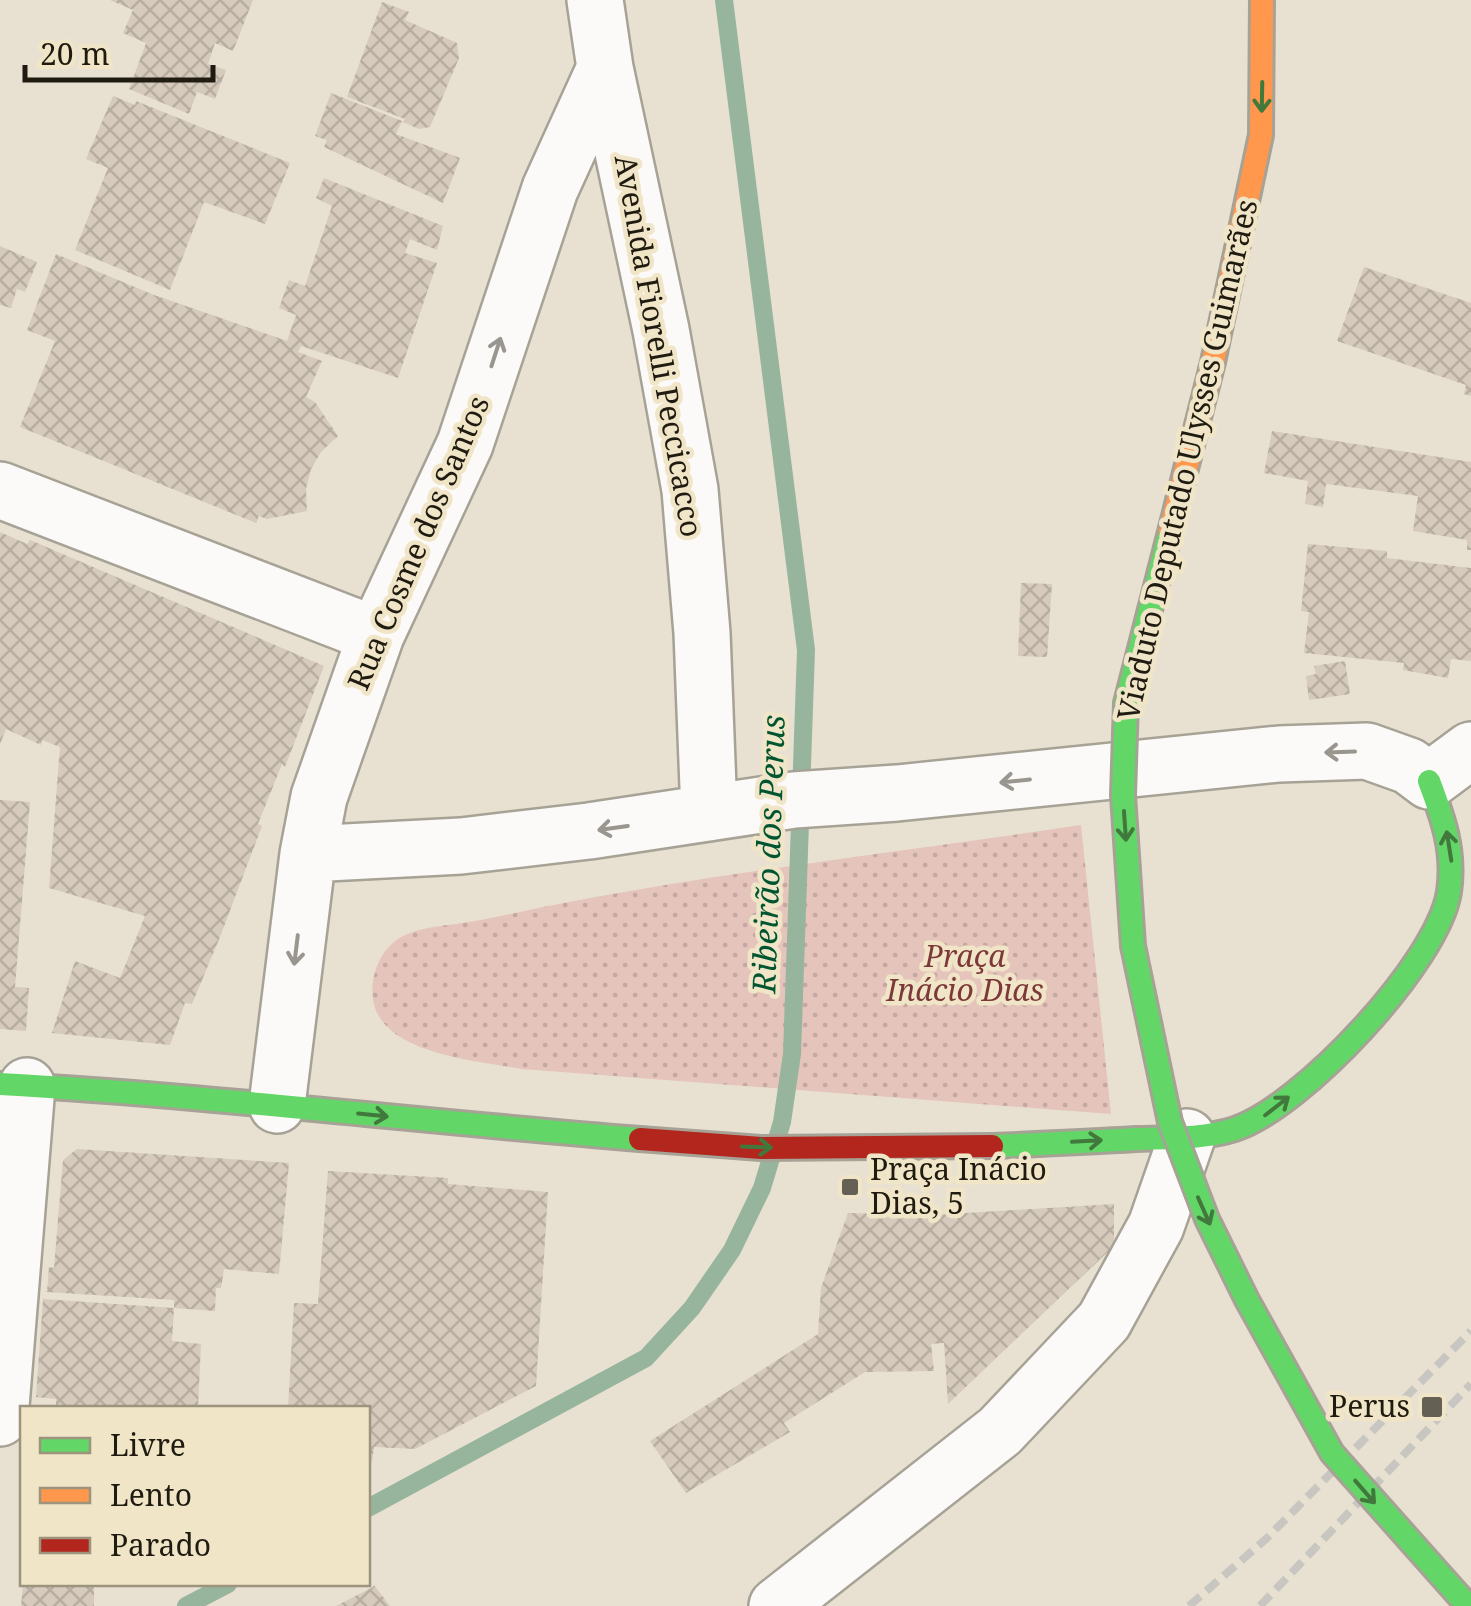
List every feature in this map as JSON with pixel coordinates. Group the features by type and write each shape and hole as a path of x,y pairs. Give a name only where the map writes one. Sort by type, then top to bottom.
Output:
{"main road":[{"name":"Viaduto Deputado Ulysses Guimarães","path":"1262,0 1261,135 1213,362 1126,703 1122,795 1132,946 1170,1122 1200,1201 1247,1300 1332,1453 1468,1606"},
{"path":"14,1085 112,1090 473,1126 761,1148 955,1148 1187,1137 1234,1129 1276,1110 1392,996 1430,940 1447,896 1452,864 1446,828 1450,766"}],"street":[{"name":"Avenida Fiorelli Peccicacco","path":"594,0 690,490 721,812"},
{"name":"Rua Cosme dos Santos","path":"308,854 319,798 376,635 466,444 550,189 605,68"},
{"path":"0,490 376,635"},
{"path":"276,1105 308,854 461,846 794,800 1279,754 1368,750 1409,766 1450,766"},
{"path":"0,1418 14,1085"},
{"path":"778,1606 1000,1431 1104,1321 1156,1226 1187,1137"}],"green space":[{"name":"Praça Inácio Dias","path":"1081,825 1111,1114 522,1069 461,1059 418,1046 384,1024 375,1008 372,988 381,958 394,942 419,930 677,883"}],"building":[{"path":"110,0 253,0 233,51 215,43 208,64 226,70 215,99 197,92 189,114 129,89 146,43 123,33 133,10"},
{"path":"382,2 409,12 405,20 457,43 459,58 430,127 419,129 403,122 405,119 347,97"},
{"path":"331,93 402,121 396,134 460,158 443,203 324,147 327,140 315,136"},
{"path":"113,96 135,105 136,101 290,163 265,224 204,202 170,290 75,250 108,168 86,159"},
{"path":"324,178 443,226 437,250 410,239 405,253 437,263 398,378 301,346 298,352 322,361 306,397 315,402 338,436 321,452 311,469 306,489 307,511 267,519 259,516 256,523 20,427 55,341 27,330 56,254 154,295 287,341 296,315 279,308 289,280 305,286 332,206 316,198"},
{"path":"0,246 37,262 25,292 17,289 11,308 0,305"},
{"path":"1364,267 1471,303 1471,396 1464,394 1466,385 1337,341"},
{"path":"1272,431 1471,462 1471,550 1467,550 1467,540 1413,531 1418,496 1326,484 1323,507 1305,504 1308,481 1264,473"},
{"path":"0,532 27,544 30,540 324,666 258,824 262,826 220,937 192,1004 185,1003 170,1045 52,1033 75,961 120,978 145,916 49,888 60,747 42,740 41,745 6,729 0,744"},
{"path":"1308,544 1387,551 1387,558 1471,568 1471,661 1451,659 1448,678 1403,670 1404,663 1304,653 1309,612 1301,611"},
{"path":"1021,583 1052,584 1047,657 1018,656"},
{"path":"1345,661 1350,694 1309,700 1306,676 1316,674 1314,666"},
{"path":"0,800 30,802 15,987 29,988 26,1031 0,1029"},
{"path":"77,1149 289,1163 279,1274 224,1269 221,1288 216,1288 215,1311 174,1308 174,1300 47,1292 49,1267 54,1268 63,1160"},
{"path":"328,1171 448,1178 448,1184 548,1192 536,1386 415,1449 374,1447 370,1462 370,1406 288,1406 294,1303 318,1304"},
{"path":"1114,1204 1114,1246 948,1404 944,1343 931,1344 934,1371 865,1372 784,1423 790,1432 686,1493 650,1441 818,1334 821,1288 848,1213 934,1215"},
{"path":"43,1299 174,1308 172,1341 201,1344 198,1406 56,1406 56,1399 36,1397"},
{"path":"23,1586 94,1586 94,1606 21,1606"},
{"path":"373,1587 390,1606 336,1606"}],"waterway":[{"name":"Ribeirão dos Perus","path":"370,1507 646,1358 692,1308 732,1250 762,1188 782,1122 792,1054 806,650 724,0"},
{"name":"Ribeirão dos Perus","path":"186,1606 224,1586"}],"railway":[{"path":"1189,1606 1266,1539 1471,1331"},
{"path":"1260,1606 1471,1384"}],"traffic: fast":[{"path":"1170,532 1126,703 1123,795 1133,946 1170,1122 1207,1219 1332,1453 1468,1606"},
{"path":"992,1146 1211,1135 1235,1129 1295,1093 1329,1063 1394,992 1439,921 1449,892 1450,863 1443,822 1429,781"},
{"path":"0,1084 640,1139"}],"traffic: jam":[{"path":"640,1139 761,1148 992,1146"}],"traffic: slow":[{"path":"1170,532 1213,362 1261,135 1262,0"}],"place":[{"name":"Praça Inácio Dias, 5","path":"850,1187"},
{"name":"Perus","path":"1432,1407"}]}
